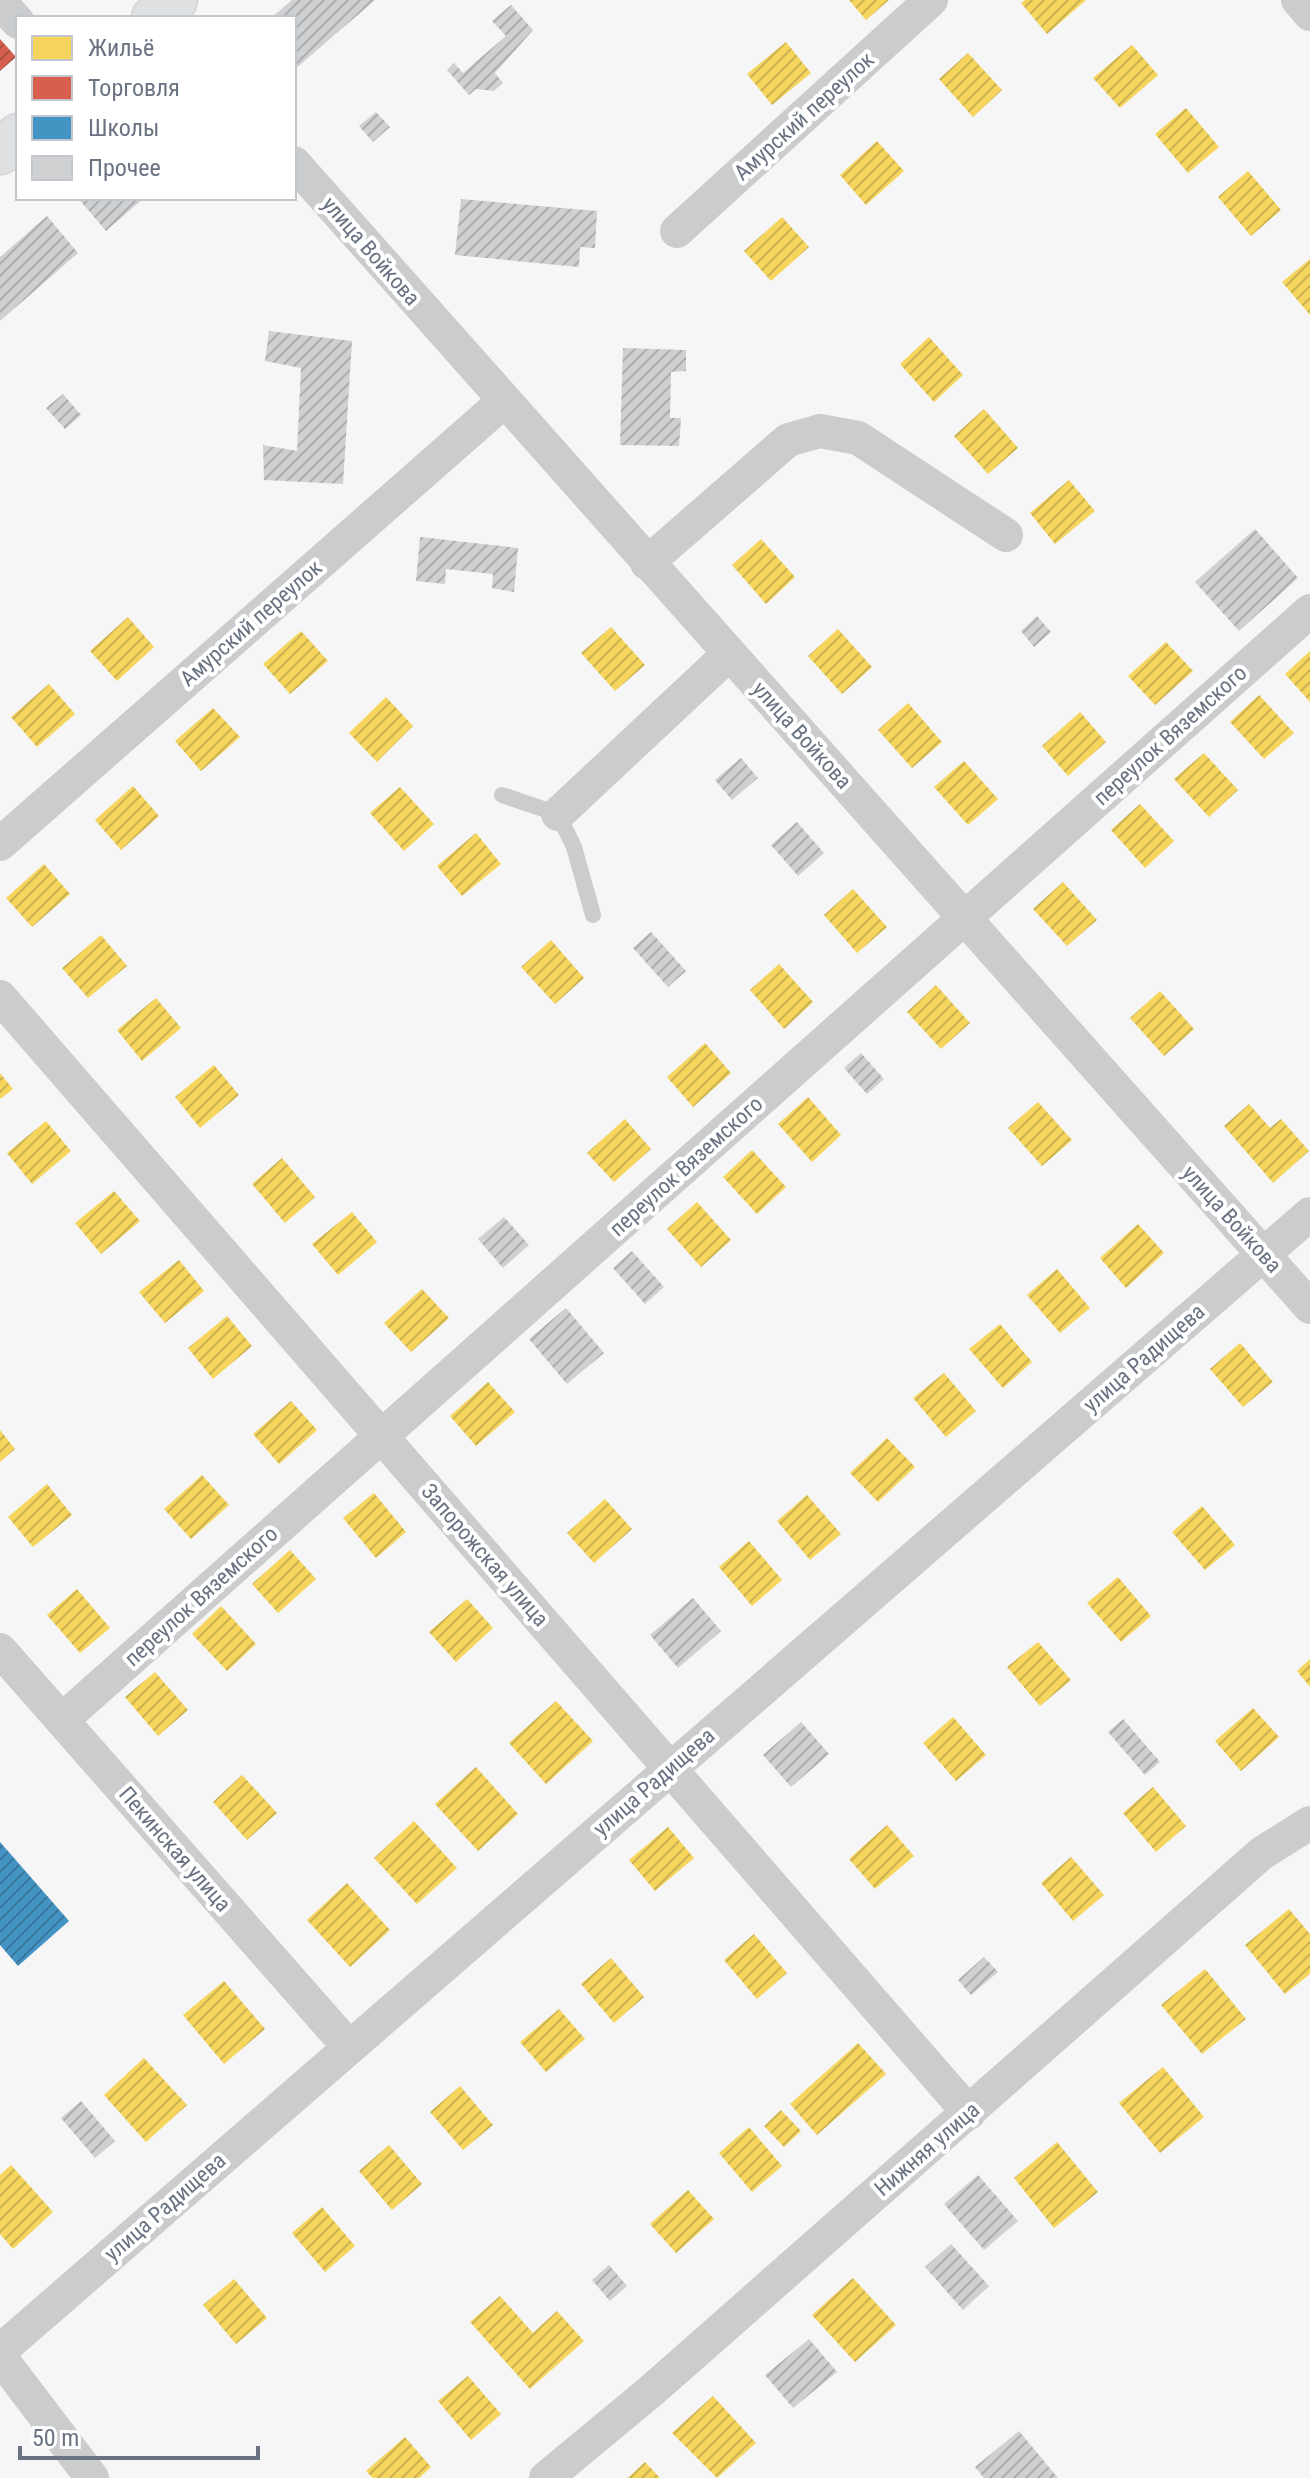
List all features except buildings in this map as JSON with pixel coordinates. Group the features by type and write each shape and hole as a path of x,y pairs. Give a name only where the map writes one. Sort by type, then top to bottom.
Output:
{"main road":[{"path":"0,152 16,138"}],"street":[{"name":"Амурский переулок","path":"677,231 931,0"},
{"path":"1298,0 1310,14"},
{"path":"0,2 16,20"},
{"name":"улица Войкова","path":"296,165 503,402 1310,1307"},
{"name":"Амурский переулок","path":"0,844 503,402"},
{"path":"647,563 788,440 820,431 858,438 1006,535"},
{"name":"переулок Вяземского","path":"62,1720 1310,611"},
{"path":"558,814 729,654"},
{"name":"Запорожская улица","path":"0,997 969,2113"},
{"name":"улица Радищева","path":"0,2351 1310,1214"},
{"name":"Пекинская улица","path":"0,1650 349,2047"},
{"name":"Нижняя улица","path":"546,2478 651,2391 1262,1853 1310,1823"},
{"path":"0,2357 92,2478"}],"lane":[{"path":"502,795 558,814 574,847 593,915"}]}
